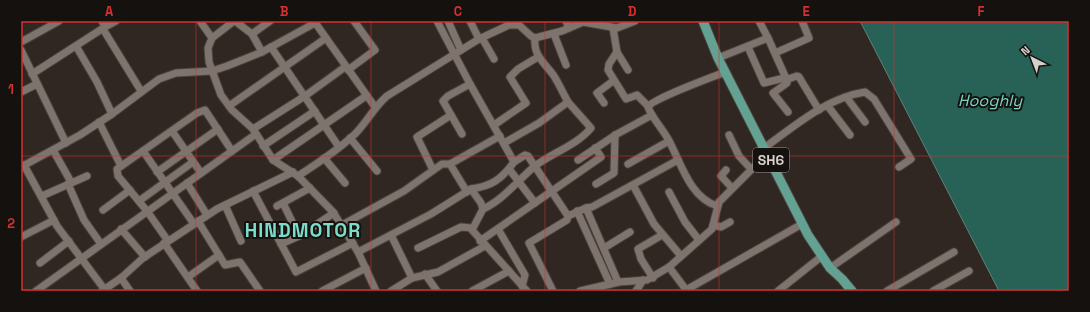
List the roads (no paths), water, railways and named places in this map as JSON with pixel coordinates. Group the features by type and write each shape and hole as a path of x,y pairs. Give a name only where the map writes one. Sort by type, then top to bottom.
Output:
{"main road":[{"name":"SH6","path":"703,21 718,58 802,224 830,268 852,291"}],"street":[{"path":"21,42 59,21"},
{"path":"32,74 76,46 103,26 116,21"},
{"path":"200,21 212,38"},
{"path":"262,52 252,34 234,21 212,38 207,54 221,95 229,106 255,132 273,160 296,174 334,213 358,252 376,291"},
{"path":"252,34 270,21"},
{"path":"38,290 232,151 304,96 375,50 362,35 354,21"},
{"path":"437,21 454,55 514,162"},
{"path":"448,21 461,50"},
{"path":"470,21 494,58"},
{"path":"375,106 366,96 315,22 262,52 212,71 171,74 159,79 112,114 66,143 22,166 42,196 54,220 103,290 121,278 144,257 207,215 253,191 296,174 324,158 350,138 362,126 375,106 394,90 429,72 481,38 509,25 518,25 526,21"},
{"path":"566,21 570,28"},
{"path":"518,25 535,38 554,34 585,22 613,28 622,27 635,21"},
{"path":"759,21 786,78 787,83 774,94 788,112"},
{"path":"775,54 809,38 802,21"},
{"path":"103,26 141,91"},
{"path":"613,28 617,52 628,70"},
{"path":"554,34 566,65"},
{"path":"229,106 326,38"},
{"path":"483,209 493,203 536,166 560,152 591,129 568,102 553,76 538,57 535,49 535,38"},
{"path":"718,58 768,38"},
{"path":"76,46 97,82 112,114"},
{"path":"271,47 339,147"},
{"path":"748,47 764,83 786,78 799,77 819,110"},
{"path":"21,50 66,143"},
{"path":"617,52 608,67 613,81 626,99 637,95 648,106 698,194 706,202 717,206"},
{"path":"494,126 526,103 510,76 538,57"},
{"path":"648,106 666,96 725,72"},
{"path":"604,103 597,93 613,81"},
{"path":"21,92 37,84"},
{"path":"462,134 444,100 470,84"},
{"path":"580,291 614,283 653,278 669,267 713,225 717,206 766,151 827,105 865,92 874,99 911,159 899,167"},
{"path":"273,160 366,96"},
{"path":"847,98 865,122"},
{"path":"504,143 539,123 568,102"},
{"path":"827,105 850,135"},
{"path":"197,291 147,211 116,173 117,169 205,110 232,151"},
{"path":"263,146 315,111"},
{"path":"432,170 417,137 451,115"},
{"path":"578,160 615,135 652,115"},
{"path":"99,122 121,166"},
{"path":"157,172 218,129"},
{"path":"172,131 201,173"},
{"path":"596,184 614,173 615,135"},
{"path":"729,135 739,156 751,169"},
{"path":"342,225 404,191 444,163 450,164 500,136"},
{"path":"350,138 377,171"},
{"path":"628,164 669,141"},
{"path":"391,291 412,278 438,272 482,243 535,203 601,157 595,148"},
{"path":"52,150 69,183 84,220 101,244"},
{"path":"143,151 225,265 240,262 260,291"},
{"path":"358,252 431,214 469,191 490,185 509,169 514,162 526,155 536,166 568,216"},
{"path":"324,158 345,183"},
{"path":"553,291 529,242 567,220 568,216 577,211 592,207 678,160"},
{"path":"139,202 193,162"},
{"path":"450,164 469,191 479,200 483,209 481,216 472,228"},
{"path":"509,169 535,203"},
{"path":"726,170 721,176 732,188"},
{"path":"42,196 87,176"},
{"path":"186,183 207,215"},
{"path":"633,185 645,211 662,235 681,256"},
{"path":"299,236 280,205 310,188"},
{"path":"103,210 130,190"},
{"path":"253,191 296,272 353,243"},
{"path":"669,192 685,222 699,240"},
{"path":"225,205 241,241"},
{"path":"586,208 604,248 614,283"},
{"path":"577,211 614,283"},
{"path":"281,244 299,236 334,213"},
{"path":"21,237 54,220"},
{"path":"713,225 721,227 730,222"},
{"path":"830,268 896,222"},
{"path":"669,267 687,290 802,224"},
{"path":"418,248 461,227 472,228"},
{"path":"472,228 473,232 482,243 524,288"},
{"path":"122,229 144,257"},
{"path":"498,230 525,275 524,288"},
{"path":"604,248 630,232"},
{"path":"391,235 412,278"},
{"path":"653,278 641,259 638,250 662,235"},
{"path":"40,262 69,241"},
{"path":"887,291 954,252"},
{"path":"188,277 219,255"},
{"path":"778,291 822,256"},
{"path":"322,291 366,268"},
{"path":"472,291 509,271"},
{"path":"933,291 969,271"},
{"path":"425,274 437,291"},
{"path":"121,278 130,291"},
{"path":"636,291 643,280"}],"water":[{"name":"Hooghly","path":"860,21 1069,21 1069,291 999,291"}],"district":[{"name":"HINDMOTOR","path":"303,230"}]}
